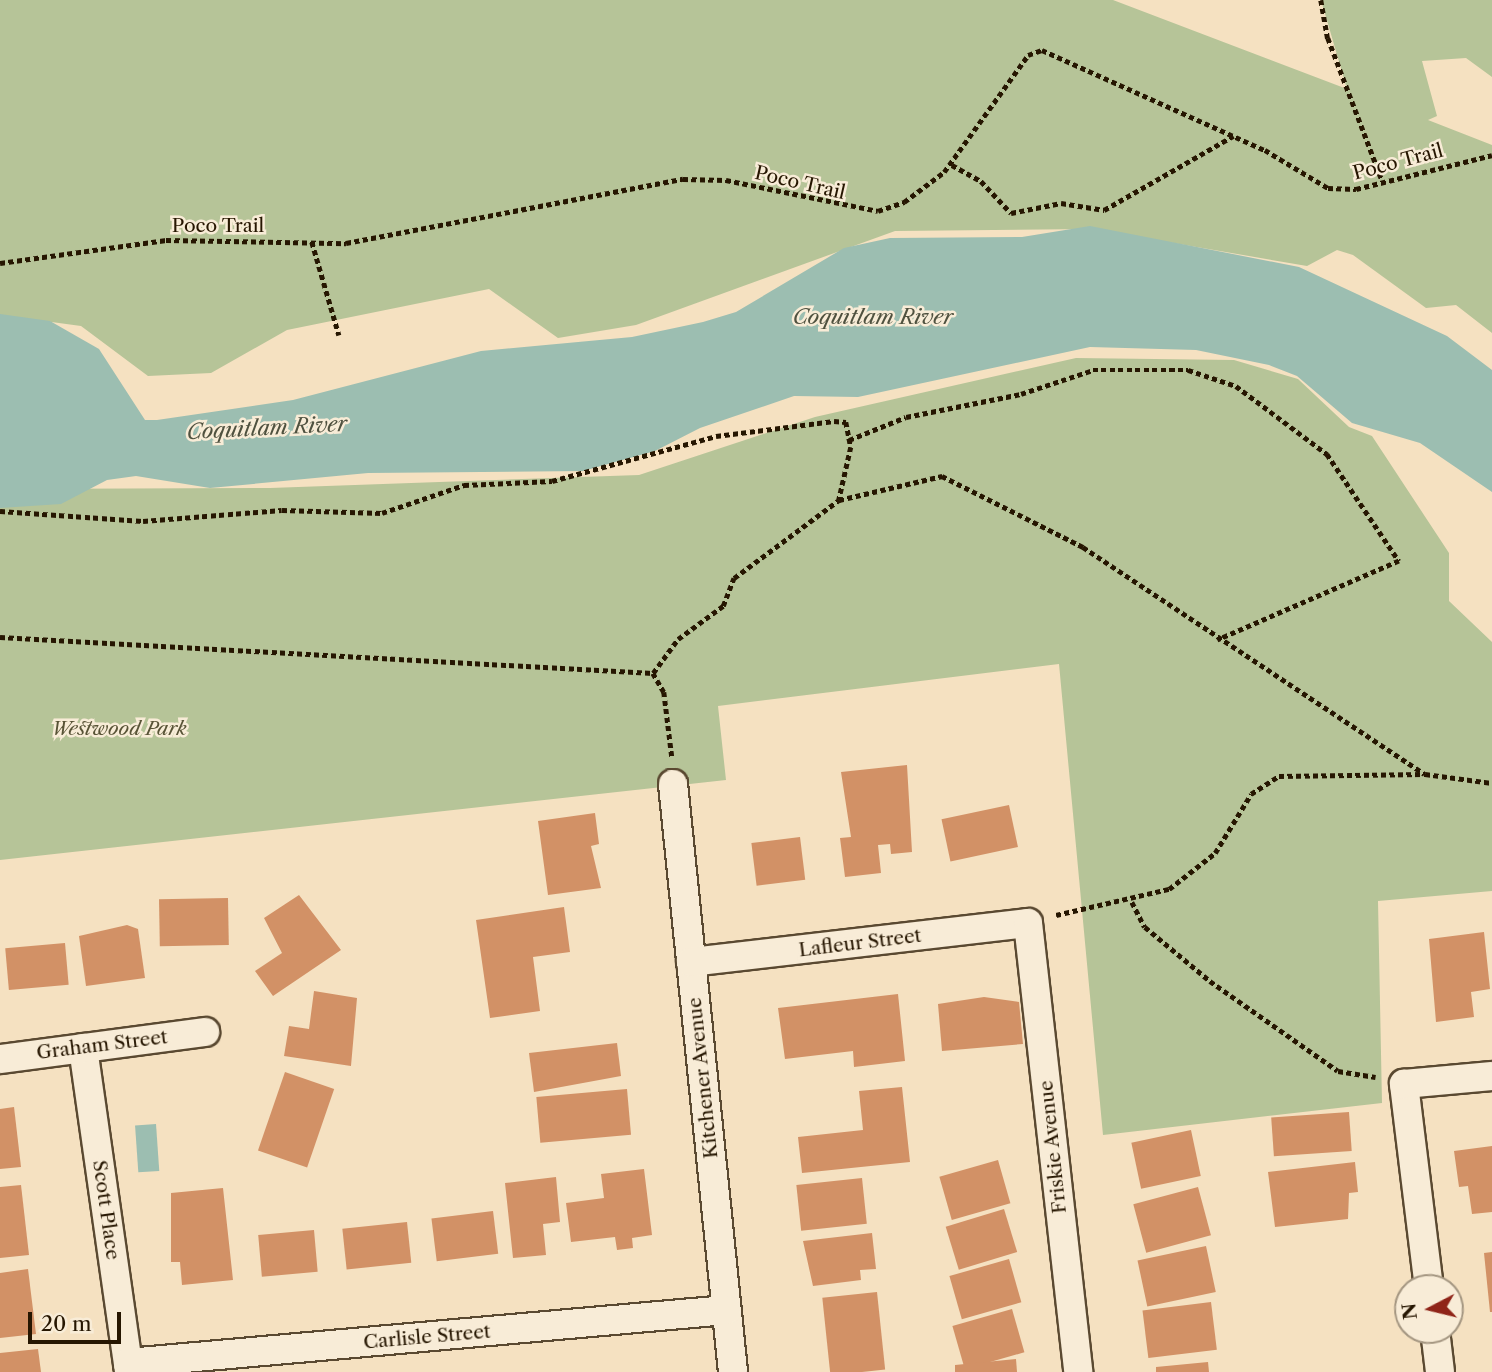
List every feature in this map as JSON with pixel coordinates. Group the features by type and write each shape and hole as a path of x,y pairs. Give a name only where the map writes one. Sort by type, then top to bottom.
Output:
{"street":[{"name":"Kitchener Avenue","path":"673,784 733,1372"},
{"name":"Lafleur Street","path":"691,962 1028,923"},
{"name":"Friskie Avenue","path":"1028,923 1078,1372"},
{"name":"Graham Street","path":"0,1059 205,1032"},
{"name":"Scott Place","path":"83,1048 128,1368"},
{"path":"1427,1274 1404,1084 1492,1076"},
{"name":"Carlisle Street","path":"128,1368 727,1310"},
{"path":"1437,1344 1440,1372"}],"path":[{"path":"1321,0 1328,38 1382,180"},
{"name":"Poco Trail","path":"0,262 166,240 312,242 389,236 683,178 726,180 878,211 916,195 951,165 1028,55 1042,50 1233,136 1328,188 1356,189 1382,180 1492,155"},
{"path":"951,165 981,181 1011,213 1061,203 1104,210 1233,136"},
{"path":"312,242 339,335"},
{"path":"849,440 906,416 1021,394 1093,370 1188,370 1236,386 1327,454 1399,562 1216,640"},
{"path":"0,510 143,521 282,510 382,513 464,485 552,481 752,429 846,422 849,440 839,500"},
{"path":"653,673 678,639 723,607 734,578 839,500 942,476 1083,547 1216,640 1424,775"},
{"path":"0,637 653,673"},
{"path":"653,673 664,692 673,784"},
{"path":"1028,923 1132,902 1169,889 1215,853 1251,794 1279,776 1424,775 1492,783"},
{"path":"1132,902 1145,928 1180,959 1318,1058 1338,1070 1404,1084"}],"green space":[{"path":"0,0 1113,0 1347,89 1321,0 1492,0 1492,77 1466,58 1422,61 1437,116 1428,120 1492,145 1492,333 1456,305 1426,308 1353,255 1337,250 1307,266 1092,229 895,231 636,325 558,338 489,289 287,330 211,373 148,376 81,326 0,315"},
{"name":"Westwood Park","path":"1076,358 1234,360 1298,379 1349,427 1372,436 1449,553 1449,601 1492,642 1492,891 1378,901 1382,1103 1103,1135 1059,664 718,706 726,780 0,860 0,489 270,488 639,475 815,417"}],"water":[{"name":"Coquitlam River","path":"1090,226 1299,267 1447,336 1492,370 1492,492 1420,443 1352,423 1297,376 1269,365 1196,350 1090,347 858,397 794,396 700,428 655,451 583,471 368,473 210,488 136,476 107,480 61,504 0,508 0,314 50,321 99,349 145,420 157,420 293,400 481,351 632,337 703,322 736,312 844,248 890,238 1022,237"},
{"path":"156,1124 159,1171 138,1172 135,1125"}],"building":[{"path":"907,765 912,852 891,854 890,844 878,845 881,873 845,877 840,838 851,837 841,772"},
{"path":"1009,805 1018,847 950,861 942,819"},
{"path":"595,813 599,844 591,846 601,888 548,895 538,821"},
{"path":"800,837 805,880 757,886 751,843"},
{"path":"299,895 341,950 273,996 255,971 282,953 264,918"},
{"path":"228,898 229,945 160,946 159,899"},
{"path":"564,907 570,952 533,957 540,1011 490,1018 476,920"},
{"path":"127,925 138,929 145,978 86,986 79,936"},
{"path":"1484,932 1490,989 1471,992 1474,1017 1436,1022 1429,939"},
{"path":"65,943 69,985 9,990 5,948"},
{"path":"314,991 357,998 351,1066 284,1056 289,1026 309,1029"},
{"path":"898,994 905,1061 854,1067 853,1051 785,1059 778,1008"},
{"path":"984,997 1019,1002 1023,1044 942,1051 938,1004"},
{"path":"617,1043 621,1076 534,1092 529,1053"},
{"path":"285,1072 334,1089 307,1167 258,1150"},
{"path":"902,1087 910,1162 802,1173 798,1137 863,1130 859,1091"},
{"path":"627,1089 631,1135 540,1143 536,1097"},
{"path":"14,1107 21,1167 0,1169 0,1109"},
{"path":"1349,1112 1352,1151 1274,1156 1271,1117"},
{"path":"1191,1130 1201,1176 1141,1189 1131,1143"},
{"path":"1492,1146 1492,1212 1472,1214 1468,1186 1459,1187 1454,1151"},
{"path":"998,1160 1010,1203 952,1220 939,1177"},
{"path":"1355,1162 1358,1192 1349,1193 1348,1219 1275,1227 1268,1172"},
{"path":"644,1169 652,1235 632,1238 633,1248 617,1250 615,1237 571,1242 566,1203 604,1198 601,1174"},
{"path":"556,1177 560,1222 543,1224 546,1255 513,1258 505,1183"},
{"path":"862,1178 867,1224 801,1231 796,1185"},
{"path":"21,1185 29,1255 0,1258 0,1187"},
{"path":"1198,1187 1211,1235 1146,1253 1133,1204"},
{"path":"223,1188 233,1280 182,1285 180,1262 171,1262 171,1193"},
{"path":"1004,1209 1017,1252 959,1270 946,1227"},
{"path":"493,1211 498,1254 437,1261 431,1219"},
{"path":"407,1222 411,1263 347,1270 342,1229"},
{"path":"314,1230 318,1272 262,1277 258,1235"},
{"path":"872,1233 876,1269 860,1270 861,1280 813,1286 803,1241"},
{"path":"1206,1246 1216,1292 1147,1307 1138,1261"},
{"path":"1492,1252 1492,1312 1490,1312 1484,1253"},
{"path":"1009,1259 1021,1302 962,1319 949,1276"},
{"path":"28,1269 36,1334 0,1338 0,1273"},
{"path":"877,1292 885,1370 830,1372 822,1298"},
{"path":"1211,1302 1217,1350 1148,1358 1143,1310"},
{"path":"1012,1309 1024,1352 965,1369 952,1326"},
{"path":"38,1349 41,1372 0,1372 0,1353"},
{"path":"1016,1359 1017,1372 955,1372 955,1365"},
{"path":"1208,1362 1209,1372 1156,1372 1156,1367"}]}
